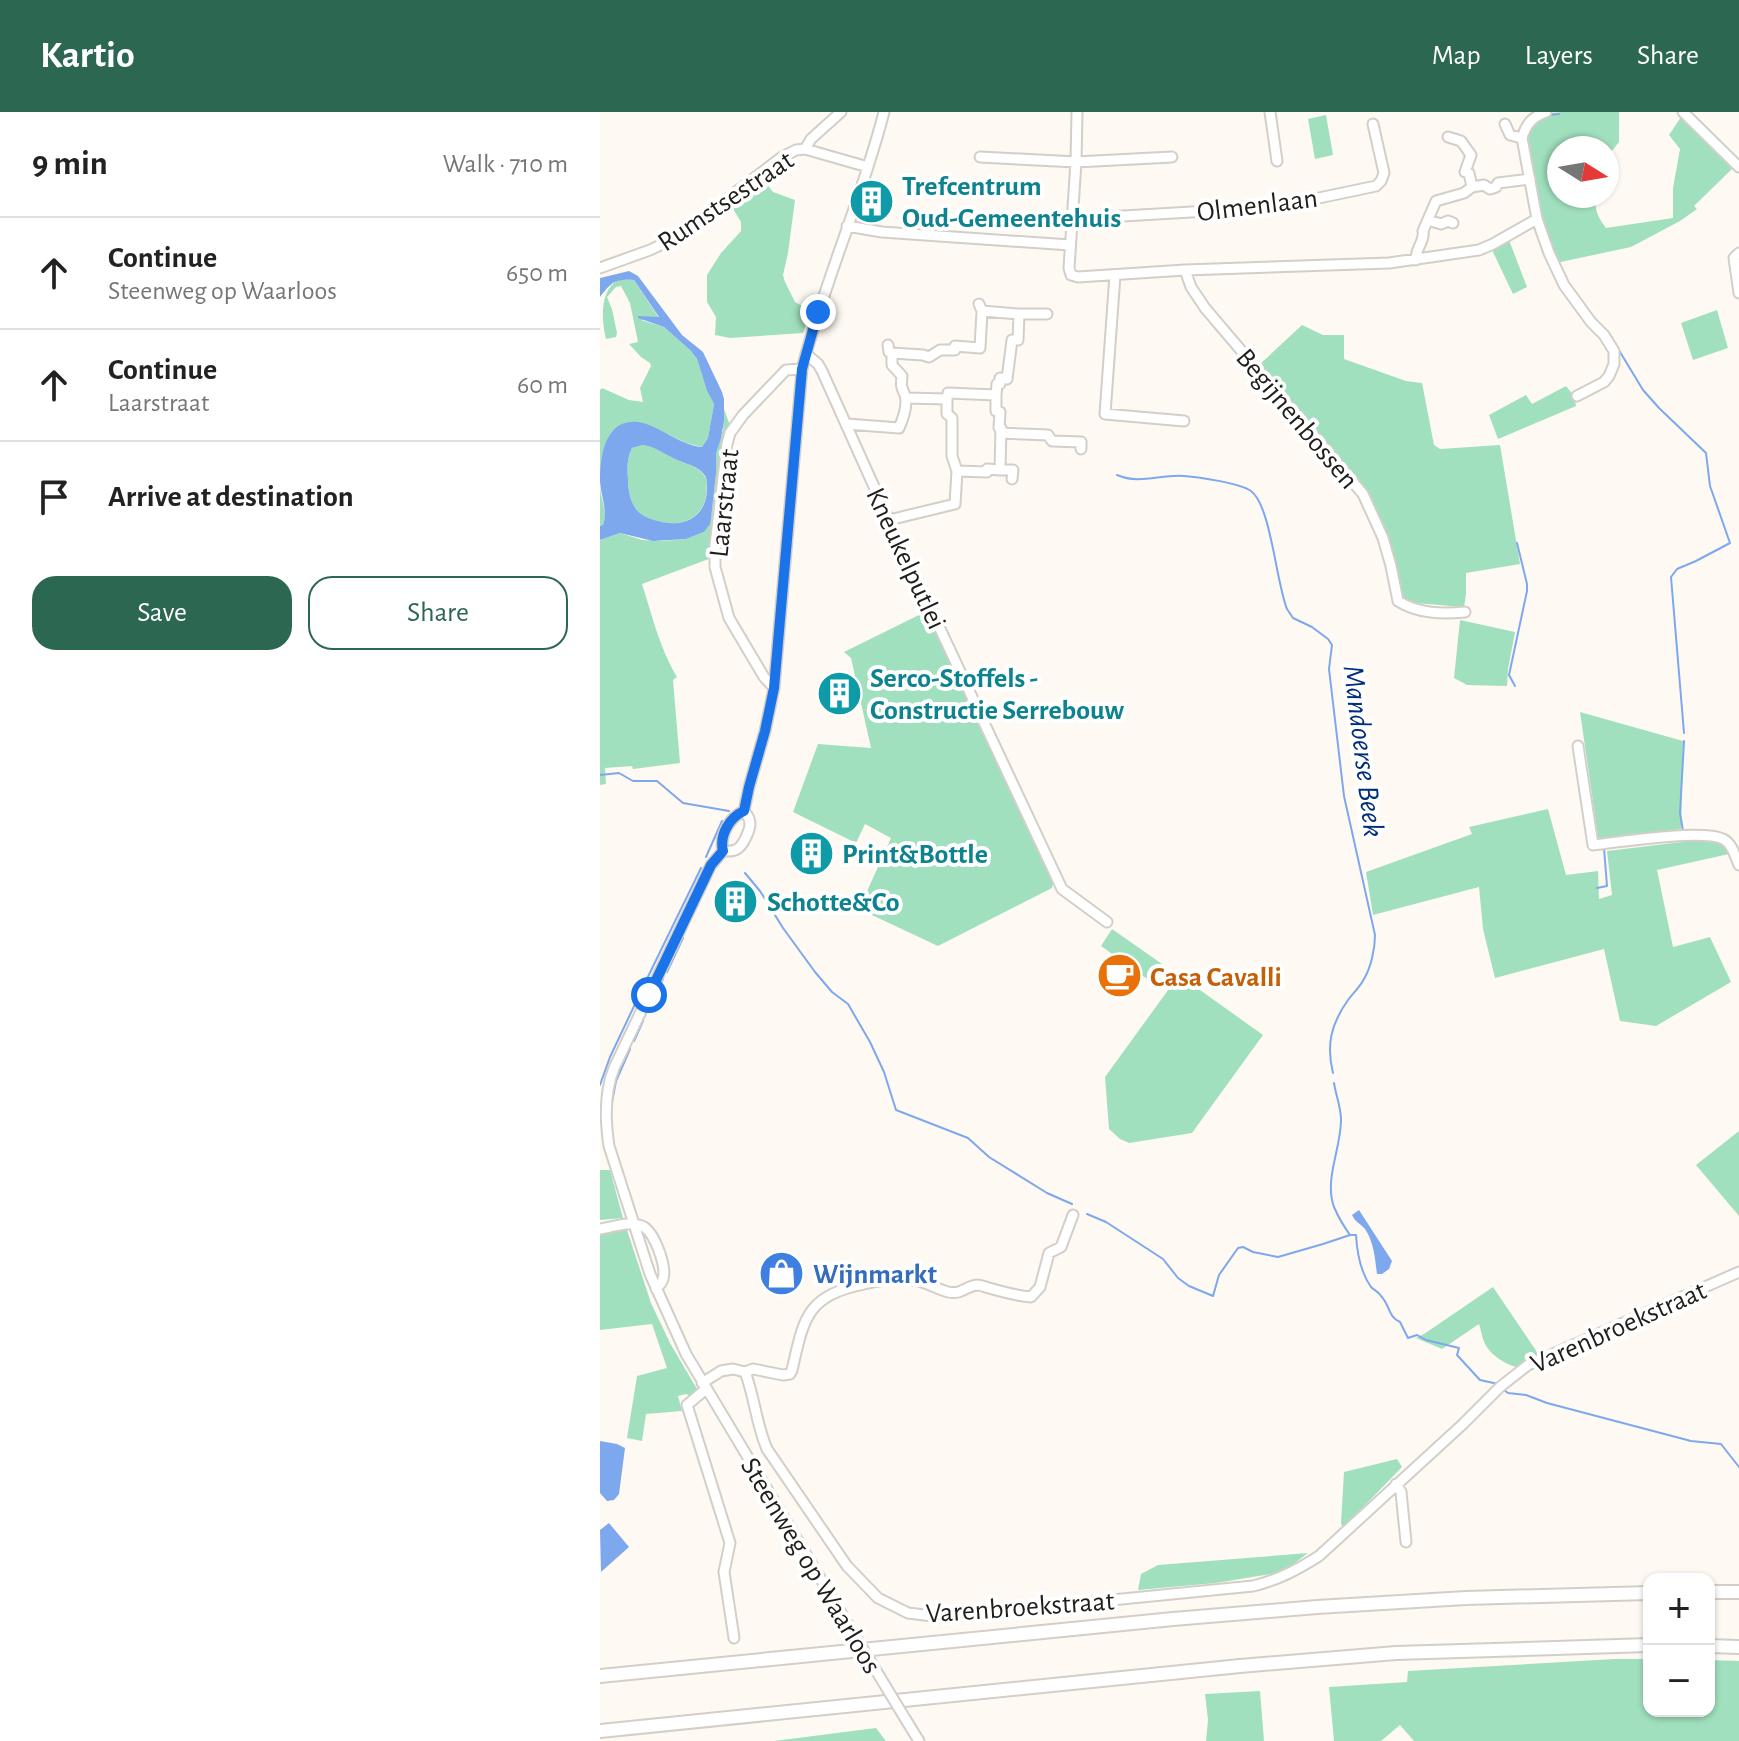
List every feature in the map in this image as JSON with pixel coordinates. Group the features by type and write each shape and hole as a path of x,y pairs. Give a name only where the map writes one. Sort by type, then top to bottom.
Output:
{"highway":[{"path":"1715,1592 1739,1592"},
{"path":"600,1676 1274,1611 1466,1598 1643,1593"},
{"path":"600,1731 1396,1653 1643,1645"},
{"path":"1715,1646 1739,1647"}],"street":[{"name":"Rumstsestraat","path":"805,149 811,139 841,112"},
{"path":"802,369 884,112"},
{"path":"1077,112 1069,268 1071,275 1078,277 1416,260 1479,250 1537,219"},
{"path":"1270,112 1277,161"},
{"path":"1546,112 1529,123 1522,138 1537,219 1564,285 1614,351 1614,364 1609,376 1604,382 1577,396"},
{"path":"1683,112 1739,167"},
{"name":"Olmenlaan","path":"1072,219 1276,207 1376,186 1384,173 1373,124"},
{"path":"1505,124 1510,135 1522,138"},
{"path":"1448,137 1461,141 1471,155 1465,172 1469,173 1472,187"},
{"name":"Rumstsestraat","path":"600,268 677,237 782,157 796,150 805,149 868,167"},
{"path":"980,157 1076,162 1172,157"},
{"path":"1416,260 1415,254 1425,224 1436,201 1452,198 1472,187 1484,185 1490,189 1498,183 1530,179"},
{"path":"1428,220 1441,224 1448,221 1453,223"},
{"path":"847,226 882,232 1070,245"},
{"path":"1739,253 1734,258 1739,293"},
{"name":"Begijnenbossen","path":"1185,270 1191,287 1205,308 1360,489 1383,538 1398,601 1416,610 1465,612"},
{"path":"1115,275 1105,414 1184,421"},
{"path":"989,349 980,308 1019,314 1047,314"},
{"path":"1000,470 1001,428 1000,412 996,411 997,384 1000,384 1000,378 1007,379 1012,340 1018,340 1019,314"},
{"path":"847,424 899,428 906,398 901,389 902,376 892,365 890,349 929,357 940,350 955,350 955,346 1010,353"},
{"name":"Kneukelputlei","path":"806,354 818,364 847,424 1062,889 1107,922"},
{"name":"Laarstraat","path":"774,688 764,677 729,618 715,567 716,534 727,444 732,428 786,370 802,369"},
{"name":"Steenweg op Waarloos","path":"723,851 721,843 731,819 744,811 774,688 802,369"},
{"path":"889,520 955,504 957,471 952,456 952,418 947,414 948,393 996,395"},
{"path":"906,398 947,399"},
{"path":"1001,433 1048,435 1052,441 1081,442 1081,449"},
{"path":"957,471 1013,470 1012,479"},
{"path":"1578,746 1593,845 1712,836 1729,843 1739,865"},
{"name":"Steenweg op Waarloos","path":"744,811 750,824 743,842 738,849 723,851 717,857 611,1076 605,1108 609,1146 656,1289 686,1354 919,1741"},
{"path":"704,1386 721,1371 733,1369 790,1374 800,1333 816,1304 847,1287 903,1278 918,1280 946,1292 958,1293 977,1285 1031,1297 1040,1287 1049,1253 1061,1247 1073,1215"},
{"path":"600,1229 633,1224"},
{"name":"Steenweg op Waarloos","path":"633,1224 645,1227 655,1239 664,1267 663,1281 656,1289"},
{"name":"Varenbroekstraat","path":"745,1372 767,1449 847,1566 878,1598 908,1613 941,1617 1253,1586 1293,1573 1319,1556 1500,1387 1528,1365 1739,1272"},
{"name":"Steenweg op Waarloos","path":"704,1386 687,1405 730,1543 724,1572 734,1638"},
{"path":"1396,1484 1401,1492 1406,1542"}],"green space":[{"path":"1619,112 1619,136 1547,136 1547,208 1596,208 1606,228 1673,218 1673,188 1680,149 1669,135 1681,117 1702,134 1732,169 1694,206 1697,209 1680,221 1631,247 1556,263 1541,219 1523,142 1528,127 1549,113"},
{"path":"1326,115 1333,155 1315,159 1308,119"},
{"path":"763,179 773,192 795,200 783,275 795,302 811,311 803,333 730,338 715,335 716,317 707,302 707,275 741,231 741,222 730,204"},
{"path":"1509,240 1527,287 1513,294 1492,250"},
{"path":"618,280 634,280 659,318 641,320 664,327 691,351 714,404 708,438 702,447 655,428 613,430 604,449 600,487 600,390 602,388 629,400 643,402 640,388 651,366 629,344 638,342 630,303 621,286 607,297 616,337 606,339 604,331 603,306 608,291"},
{"path":"1717,310 1728,348 1693,360 1681,323"},
{"path":"1302,325 1323,335 1344,335 1344,359 1406,381 1422,383 1434,445 1440,449 1500,445 1520,564 1466,573 1464,607 1402,602 1383,537 1351,471 1259,365"},
{"path":"1566,386 1574,396 1576,406 1498,439 1489,415 1526,395 1532,404"},
{"path":"724,409 731,428 714,557 642,584 661,643 677,677 673,680 680,763 633,769 632,766 605,768 606,784 600,785 600,540 620,533 642,540 662,541 686,539 704,532 711,519 716,454 723,430"},
{"path":"643,445 703,473 707,490 696,515 679,523 669,523 648,518 636,509 629,491 628,463 632,448"},
{"path":"600,487 605,515 600,526"},
{"path":"929,610 1054,880 1052,888 938,946 859,909 891,838 865,824 856,843 793,812 818,744 871,748 851,658 844,652"},
{"path":"1460,620 1515,632 1507,686 1467,685 1454,678"},
{"path":"1580,712 1683,741 1681,829 1599,843"},
{"path":"1548,809 1566,875 1598,871 1599,899 1612,895 1607,851 1706,839 1725,846 1729,854 1657,870 1673,947 1710,937 1731,982 1656,1026 1620,1021 1604,949 1495,978 1483,929 1479,887 1373,915 1366,872 1472,834 1469,827"},
{"path":"1112,929 1162,964 1150,981 1101,946"},
{"path":"1179,975 1263,1035 1192,1133 1129,1143 1109,1129 1105,1077"},
{"path":"1739,1131 1739,1216 1696,1165"},
{"path":"600,1170 610,1170 623,1218 600,1220"},
{"path":"626,1227 651,1303 697,1389 691,1396 678,1396 682,1411 646,1414 642,1441 627,1438 637,1376 667,1368 652,1324 600,1330 600,1231"},
{"path":"1493,1287 1539,1355 1519,1368 1505,1362 1488,1348 1479,1324 1442,1349 1416,1338 1424,1334"},
{"path":"1397,1459 1402,1467 1343,1528 1344,1472"},
{"path":"1308,1553 1283,1572 1216,1583 1138,1590 1141,1574 1158,1565"},
{"path":"1643,1659 1643,1717 1715,1717 1715,1660 1739,1661 1739,1741 1414,1741 1400,1725 1381,1741 1334,1741 1329,1687 1407,1682 1408,1671"},
{"path":"1260,1691 1264,1741 1206,1741 1208,1720 1205,1694"},
{"path":"876,1728 886,1741 774,1741"}],"water":[{"path":"629,271 638,276 682,335 703,352 722,392 724,421 716,454 710,524 704,532 686,539 653,541 620,533 600,540 600,526 605,514 600,482 601,462 611,433 627,422 638,422 685,443 702,447 708,438 714,404 691,351 664,327 638,318 659,317 634,280 614,282 600,297 600,278","holes":["643,445 695,467 706,477 706,499 702,508 689,520 680,523 658,521 643,515 634,506 628,487 629,456 632,448"]},
{"path":"1359,1210 1392,1261 1389,1269 1382,1274 1377,1274 1368,1234 1352,1215"},
{"path":"600,1441 625,1448 619,1494 614,1500 607,1501 600,1493"},
{"path":"609,1523 629,1547 601,1572 600,1530"}],"waterway":[{"path":"1548,115 1559,114"},
{"path":"1536,189 1540,210"},
{"path":"1550,243 1557,259"},
{"path":"1588,311 1605,330"},
{"path":"1614,342 1643,390 1706,453 1710,486 1730,543 1677,569 1671,577 1684,733"},
{"name":"Mandoerse Beek","path":"1117,475 1134,479 1190,477 1229,483 1251,491 1264,512 1287,609 1293,618 1312,627 1332,645 1329,669 1344,796 1375,935 1366,974 1334,1026 1330,1044 1333,1073"},
{"path":"1515,686 1509,675 1527,591 1517,543"},
{"path":"1683,831 1680,813 1684,741"},
{"path":"600,775 619,773 633,781 657,781 683,803 729,811"},
{"path":"706,857 722,821"},
{"path":"1625,845 1663,841"},
{"path":"1597,888 1607,886 1604,848"},
{"path":"641,991 701,868"},
{"path":"745,873 815,972 832,992 848,1004 884,1072 896,1110 968,1138 989,1157 1047,1193 1072,1204"},
{"path":"667,972 683,938"},
{"path":"649,1009 663,979"},
{"path":"600,1085 636,1002"},
{"path":"634,1041 643,1021"},
{"path":"612,1102 616,1081 630,1049"},
{"name":"Mandoerse Beek","path":"1334,1083 1341,1120 1331,1196 1335,1210 1350,1235"},
{"path":"1087,1214 1106,1222 1163,1259 1189,1286 1213,1296 1219,1275 1238,1248 1278,1257 1356,1235 1360,1262 1371,1287 1384,1299 1408,1338 1417,1335 1459,1348 1457,1355 1480,1380 1498,1384"},
{"path":"1504,1390 1691,1441 1721,1444 1739,1467"}],"place":[{"name":"Trefcentrum Oud-Gemeentehuis","path":"871,201"},
{"name":"Serco-Stoffels - Constructie Serrebouw","path":"839,693"},
{"name":"Print&Bottle","path":"811,853"},
{"name":"Schotte&Co","path":"736,901"},
{"name":"Casa Cavalli","path":"1119,976"},
{"name":"Wijnmarkt","path":"782,1273"}],"route":[{"path":"649,995 711,865 723,851 721,843 731,819 744,811 765,731 776,672 802,369 818,312"}]}
